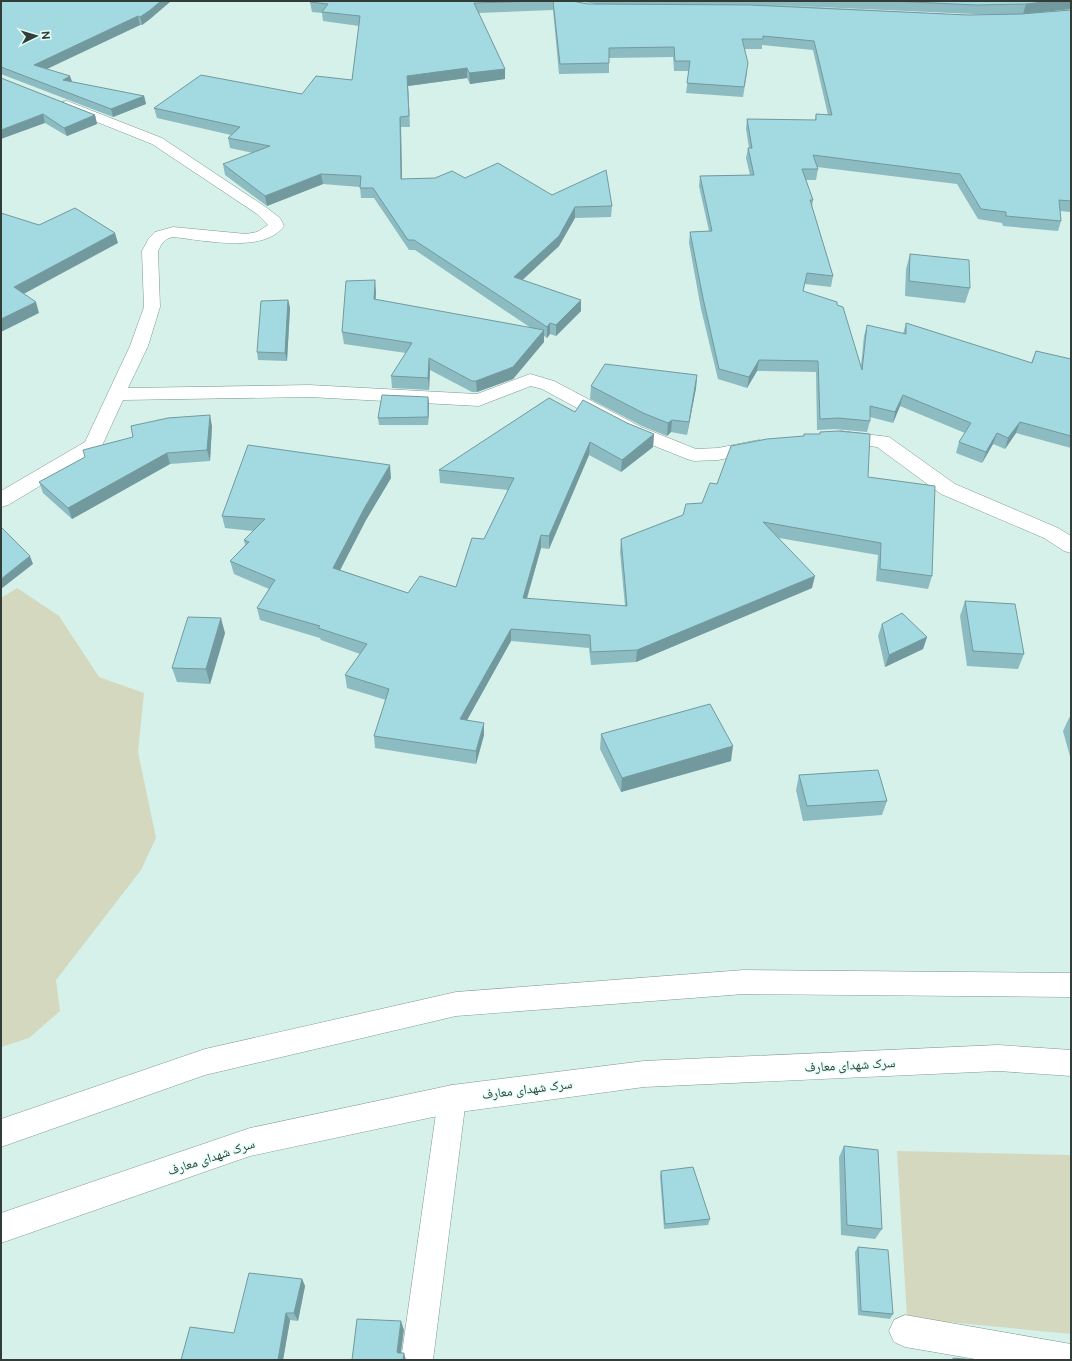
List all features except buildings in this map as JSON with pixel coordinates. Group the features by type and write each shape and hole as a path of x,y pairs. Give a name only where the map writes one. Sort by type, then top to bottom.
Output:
{"street":[{"path":"1,500 93,446 139,346 152,307 150,251 155,241 161,235 173,232 246,239 265,235 272,231 276,226 274,221 262,211 157,141 56,101"},
{"path":"116,394 309,391 479,400 530,380 548,385 634,431 694,455 718,454 772,443"},
{"path":"828,436 882,441 948,489 1051,533 1071,546"},
{"path":"1,1133 205,1062 456,1004 744,982 1071,985"},
{"name":"سرک شهدای معارف","path":"1,1228 250,1142 452,1099 644,1074 998,1058 1071,1063"},
{"path":"417,1360 452,1099"},
{"path":"904,1331 1071,1360"}],"green space":[{"path":"17,588 59,616 99,677 144,693 138,752 156,838 141,870 56,980 60,1011 29,1038 1,1047 1,598"},
{"path":"897,1151 1071,1155 1071,1334 907,1318"}]}
